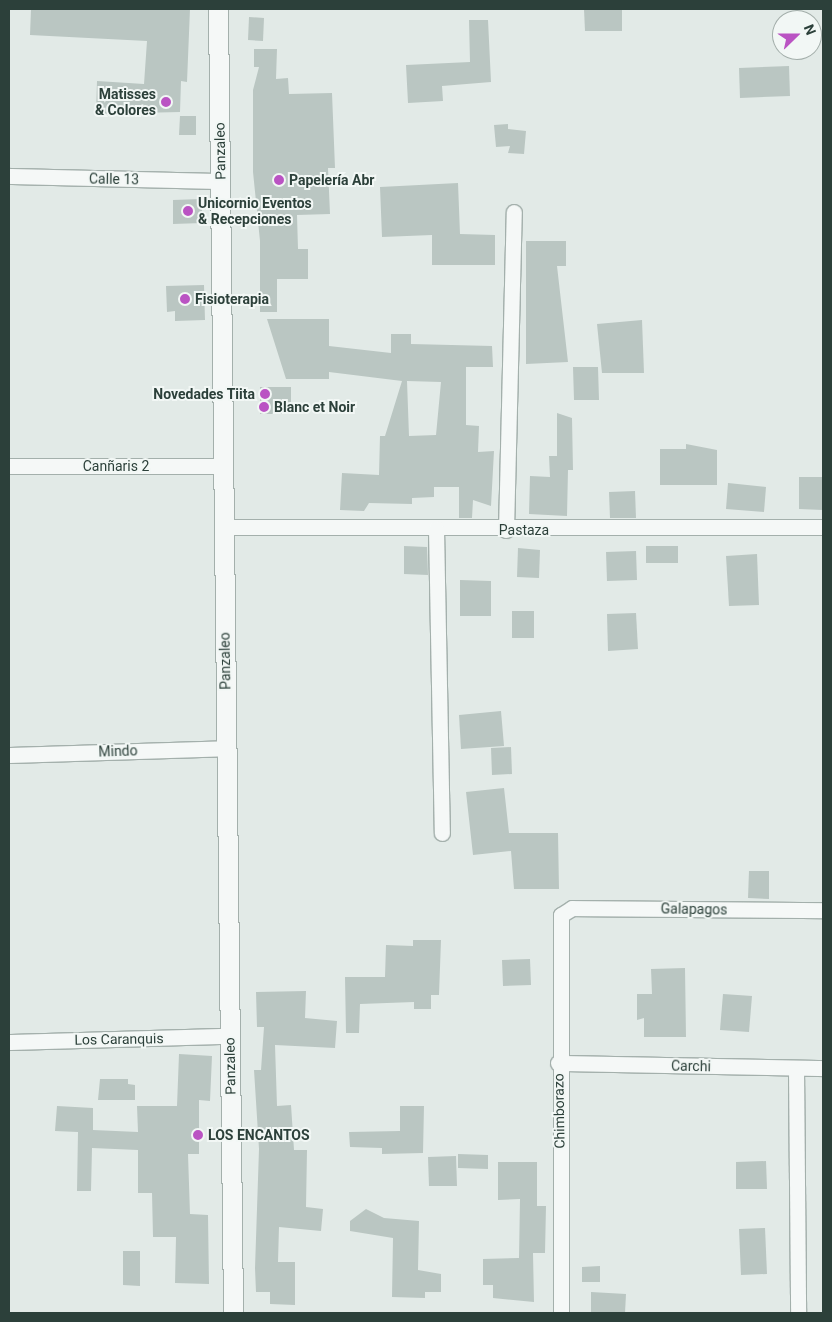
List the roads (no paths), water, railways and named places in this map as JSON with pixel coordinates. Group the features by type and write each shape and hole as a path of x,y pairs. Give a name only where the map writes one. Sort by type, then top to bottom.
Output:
{"street":[{"name":"Panzaleo","path":"218,9 233,1313"},
{"name":"Calle 13","path":"9,176 220,181"},
{"path":"506,530 514,212"},
{"name":"Canñaris 2","path":"9,466 223,466"},
{"name":"Pastaza","path":"224,527 506,530 823,527"},
{"path":"436,529 442,834"},
{"name":"Mindo","path":"9,755 226,748"},
{"name":"Galapagos","path":"565,910 823,910"},
{"name":"Chimborazo","path":"561,1313 558,921 565,910"},
{"name":"Los Caranquis","path":"9,1042 230,1036"},
{"name":"Carchi","path":"558,1063 823,1068"},
{"path":"796,1068 798,1313"}],"place":[{"name":"Matisses & Colores","path":"166,102"},
{"name":"Papelería Abr","path":"279,180"},
{"name":"Unicornio Eventos & Recepciones","path":"188,211"},
{"name":"Fisioterapia","path":"185,299"},
{"name":"Novedades Tiita","path":"265,394"},
{"name":"Blanc et Noir","path":"264,407"},
{"name":"LOS ENCANTOS","path":"198,1135"}]}
